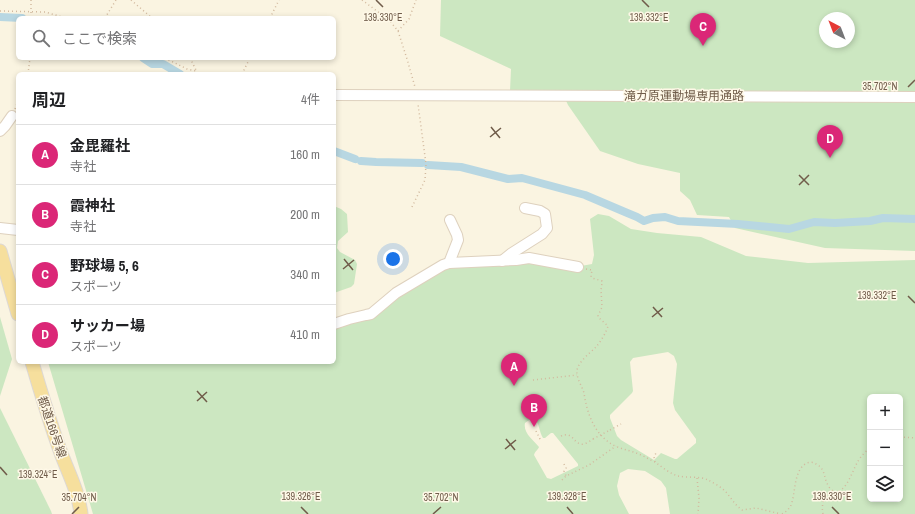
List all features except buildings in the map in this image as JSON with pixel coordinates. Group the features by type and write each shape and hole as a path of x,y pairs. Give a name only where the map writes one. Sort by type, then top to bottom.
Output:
{"main road":[{"path":"1,254 16,307"},
{"name":"都道166号線","path":"33,364 52,428 78,497 81,514"}],"street":[{"name":"滝ガ原運動場専用通路","path":"336,95 915,97"},
{"path":"0,131 12,116"},
{"path":"502,260 542,234 547,228 545,214 540,211 525,208"},
{"path":"449,263 458,240 450,220"},
{"path":"0,228 16,230"},
{"path":"336,323 370,314 396,293 449,263 529,258 578,267"}],"path":[{"path":"31,0 31,16"},
{"path":"106,16 116,0"},
{"path":"131,0 150,16"},
{"path":"271,16 279,0"},
{"path":"362,0 389,20 398,31 417,95 426,164 425,180 412,207"},
{"path":"398,31 409,19 416,0"},
{"path":"0,11 45,12 59,16"},
{"path":"28,72 30,60"},
{"path":"168,60 187,69 196,71"},
{"path":"191,60 196,71"},
{"path":"243,72 249,60"},
{"path":"578,267 592,270 592,278 602,281 600,290 602,307 598,316 608,326 607,330 596,346 586,355 577,369 577,375 583,391 585,404 593,425 609,442 640,455 679,476 706,479 725,491 742,510 756,508 782,514 790,507 795,483 801,468 809,463 815,463 823,470 831,490 836,492 842,490 857,462 867,451"},
{"path":"534,380 577,375"},
{"path":"561,436 566,434 583,444 621,424"},
{"path":"536,431 541,441"},
{"path":"903,437 915,438"},
{"path":"562,480 566,476 589,465 616,446"},
{"path":"654,462 654,457 657,451"},
{"path":"564,464 567,469 564,471 566,476"},
{"path":"697,478 699,498 698,514"},
{"path":"823,514 823,499 831,490"}],"green space":[{"path":"441,0 915,0 915,251 825,248 735,228 729,217 697,215 690,200 680,191 680,173 638,164 600,151 568,105 562,92 510,91 511,69 440,36"},
{"path":"336,207 347,214 348,232 338,241 337,248 340,252 355,260 357,264 354,284 351,287 336,292"},
{"path":"598,214 609,216 631,229 701,237 746,256 808,263 915,260 915,514 670,514 666,488 661,481 645,471 628,469 620,473 617,486 619,495 629,514 93,514 49,364 336,364 336,324 347,321 396,295 446,266 518,262 581,266 592,264 594,255 590,219","holes":["668,352 674,356 677,364 673,403 675,410 696,439 696,443 677,459 661,453 654,460 617,436 610,415 633,391 630,362 633,358","532,418 536,420 543,438 553,433 578,464 578,466 551,479 547,478 534,455 539,447 531,439 525,427 525,423"]},
{"path":"0,317 12,359 0,396"},
{"path":"0,408 51,511 52,514 0,514"}],"waterway":[{"path":"0,17 16,18"},
{"path":"146,60 152,64 163,64 177,72"},
{"path":"336,152 355,159"},
{"path":"361,161 422,163"},
{"path":"428,165 461,167 508,179 522,178 585,195 644,221 653,218 665,217 678,221 738,224 789,229 814,222 835,223 870,221 883,218 915,219"}],"place":[{"name":"野球場 5, 6","path":"703,46"},
{"name":"サッカー場","path":"830,158"},
{"name":"金毘羅社","path":"514,386"},
{"name":"霞神社","path":"534,427"}]}
